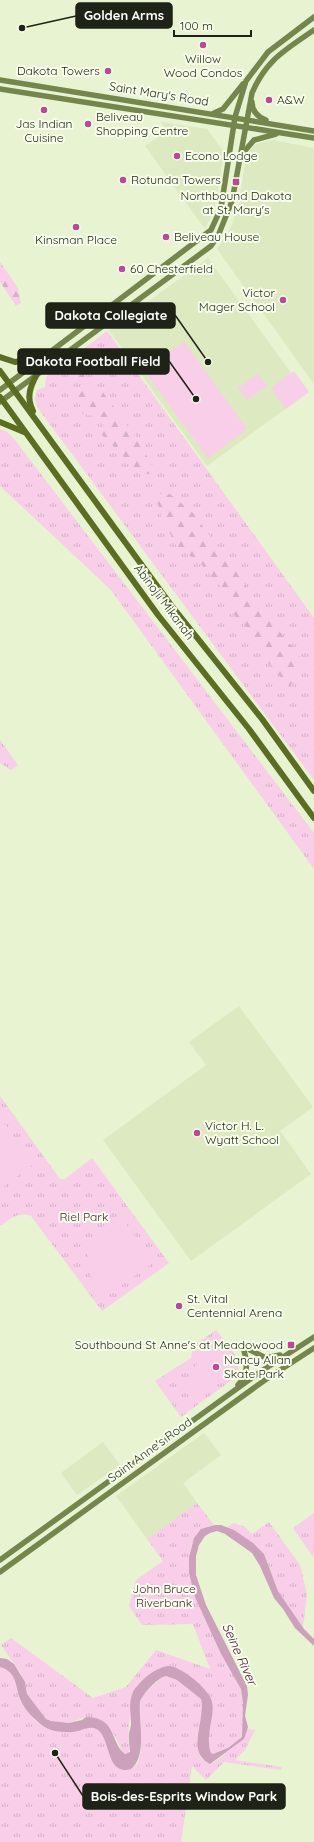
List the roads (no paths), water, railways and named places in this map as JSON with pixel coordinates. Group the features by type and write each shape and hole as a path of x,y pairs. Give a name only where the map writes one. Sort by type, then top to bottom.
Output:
{"main road":[{"path":"212,113 223,109 268,52 314,16"},
{"path":"1,400 211,246 218,236 228,215 232,201 252,93 265,67 314,30"},
{"name":"Saint Mary's Road","path":"0,80 212,113 314,131"},
{"path":"0,390 211,230 221,208 235,117 246,81"},
{"name":"Saint Mary's Road","path":"0,89 314,138"},
{"path":"252,93 252,107 260,118 280,126"},
{"path":"239,159 246,147 254,140 268,135 282,133"},
{"path":"88,323 94,331"},
{"path":"0,357 14,362 43,357"},
{"name":"Abinojii Mikanah","path":"0,371 170,605 262,719 314,791"},
{"path":"37,374 32,383 29,398 40,425"},
{"name":"Abinojii Mikanah","path":"1,400 158,615 249,728 314,818"},
{"path":"0,422 26,433"},
{"name":"Saint Anne's Road","path":"0,1560 234,1390 292,1350 314,1337"},
{"name":"Saint Anne's Road","path":"0,1572 265,1380 314,1348"},
{"path":"234,1390 243,1379 247,1368 247,1350 266,1358 277,1356 292,1350"},
{"path":"79,1502 85,1510"}],"place":[{"name":"Golden Arms","path":"22,28"},
{"name":"Willow Wood Condos","path":"203,45"},
{"name":"Dakota Towers","path":"108,71"},
{"name":"A&W","path":"269,100"},
{"name":"Jas Indian Cuisine","path":"44,110"},
{"name":"Beliveau Shopping Centre","path":"88,124"},
{"name":"Econo Lodge","path":"177,156"},
{"name":"Rotunda Towers","path":"123,180"},
{"name":"Northbound Dakota at St. Mary's","path":"236,182"},
{"name":"Kinsman Place","path":"76,227"},
{"name":"Beliveau House","path":"166,237"},
{"name":"60 Chesterfield","path":"122,269"},
{"name":"Victor Mager School","path":"283,300"},
{"name":"Dakota Collegiate","path":"208,362"},
{"name":"Dakota Football Field","path":"196,399"},
{"name":"Victor H. L. Wyatt School","path":"197,1133"},
{"name":"St. Vital Centennial Arena","path":"179,1306"},
{"name":"Southbound St Anne's at Meadowood","path":"291,1345"},
{"name":"Nancy Allan Skate Park","path":"216,1367"},
{"name":"Bois-des-Esprits Window Park","path":"55,1753"}],"park label":[{"name":"Riel Park","path":"84,1217"},
{"name":"John Bruce Riverbank","path":"164,1596"}],"water label":[{"name":"Seine River","path":"240,1654"}]}
